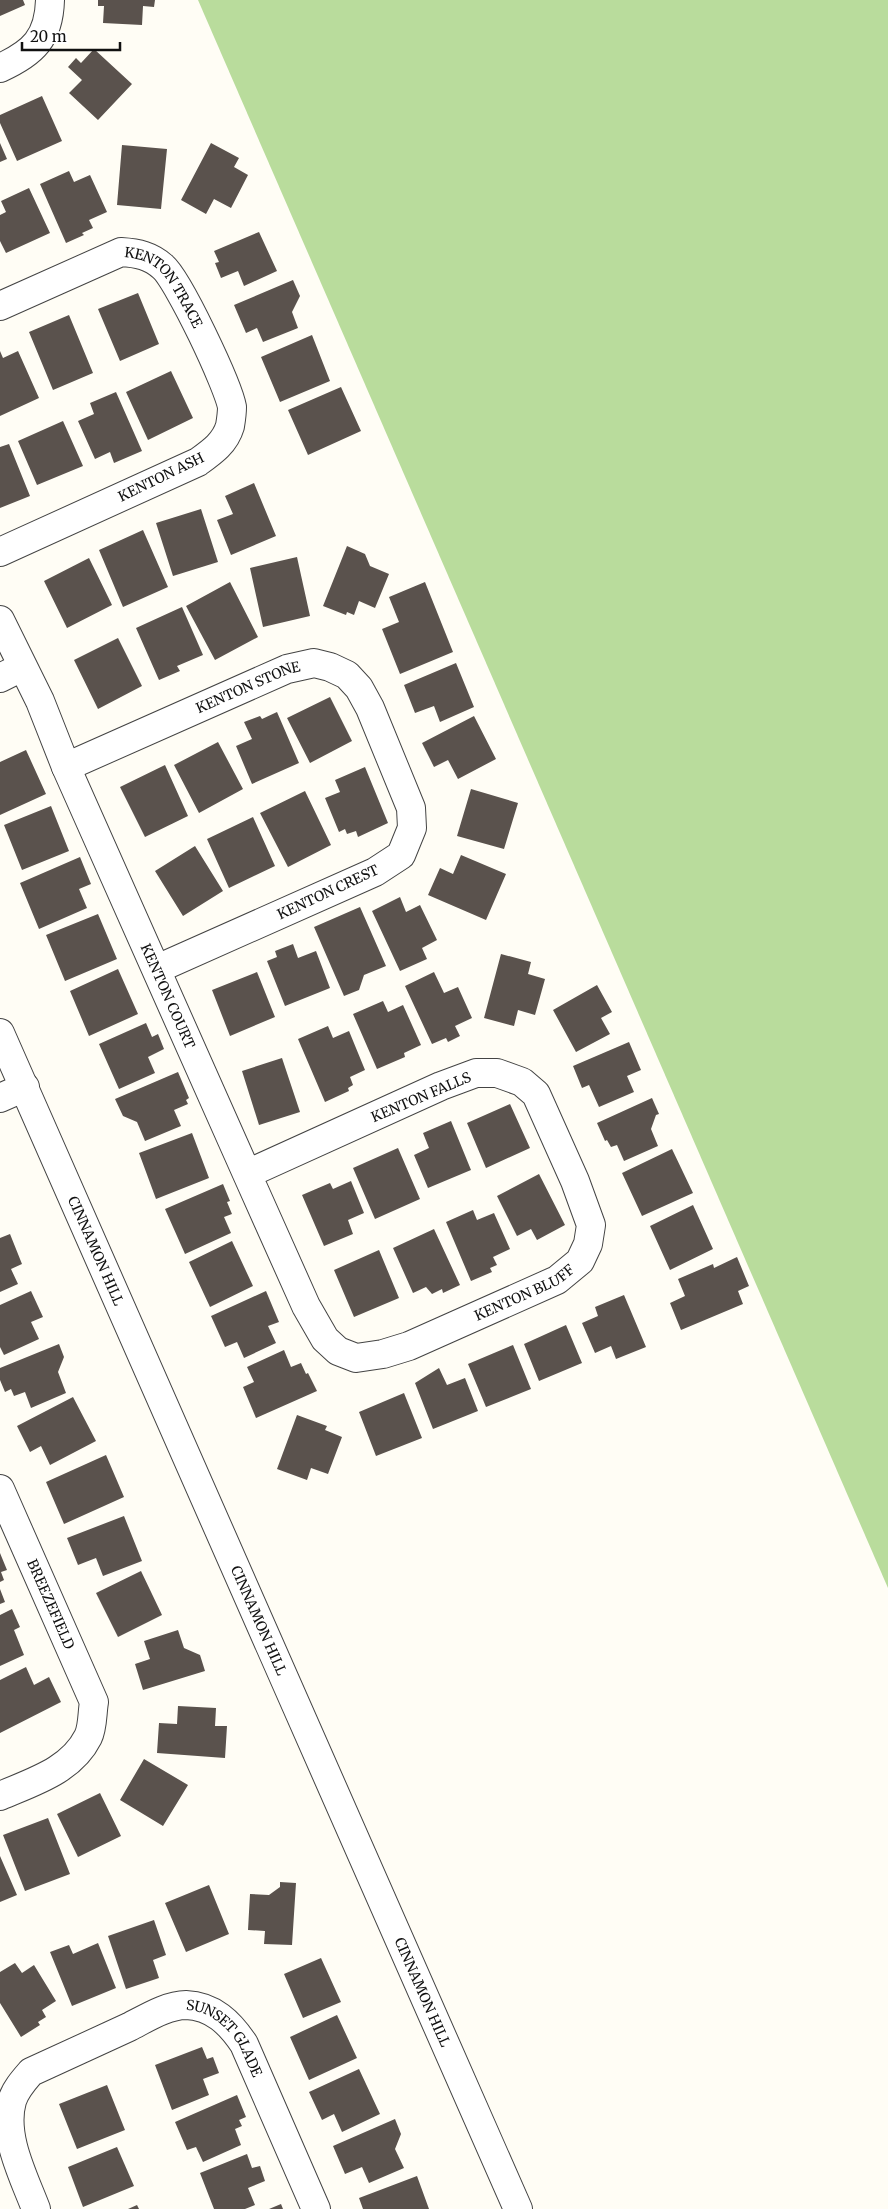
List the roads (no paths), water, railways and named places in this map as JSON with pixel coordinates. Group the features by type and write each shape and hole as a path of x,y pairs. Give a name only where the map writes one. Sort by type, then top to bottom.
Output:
{"street":[{"path":"0,68 24,57 44,35 50,9"},
{"name":"KENTON TRACE","path":"0,306 121,252 139,254 165,268 177,285 205,342"},
{"name":"KENTON ASH","path":"0,552 198,462 219,447 229,427 232,408 205,342"},
{"name":"KENTON COURT","path":"0,620 11,672 40,701 66,767 306,1306 325,1339 338,1351 356,1358"},
{"name":"KENTON STONE","path":"66,767 287,670 314,664 330,667 347,676 359,688 370,708 390,756"},
{"name":"KENTON CREST","path":"157,969 375,872 401,855 412,828 411,808 390,756"},
{"name":"CINNAMON HILL","path":"0,1033 518,2209"},
{"name":"KENTON FALLS","path":"247,1174 432,1090 476,1073 497,1073 522,1082 536,1094 562,1152"},
{"path":"0,1098 25,1087"},
{"name":"KENTON BLUFF","path":"356,1358 383,1354 409,1346 557,1280 580,1262 588,1244 591,1225 562,1152"},
{"name":"BREEZEFIELD","path":"0,1490 94,1702 89,1736 78,1752 59,1770 0,1796"},
{"name":"SUNSET GLADE","path":"36,2209 10,2131 12,2101 20,2084 31,2072 161,2012 185,2005 205,2008 218,2015 232,2028 244,2044 316,2209"}]}
